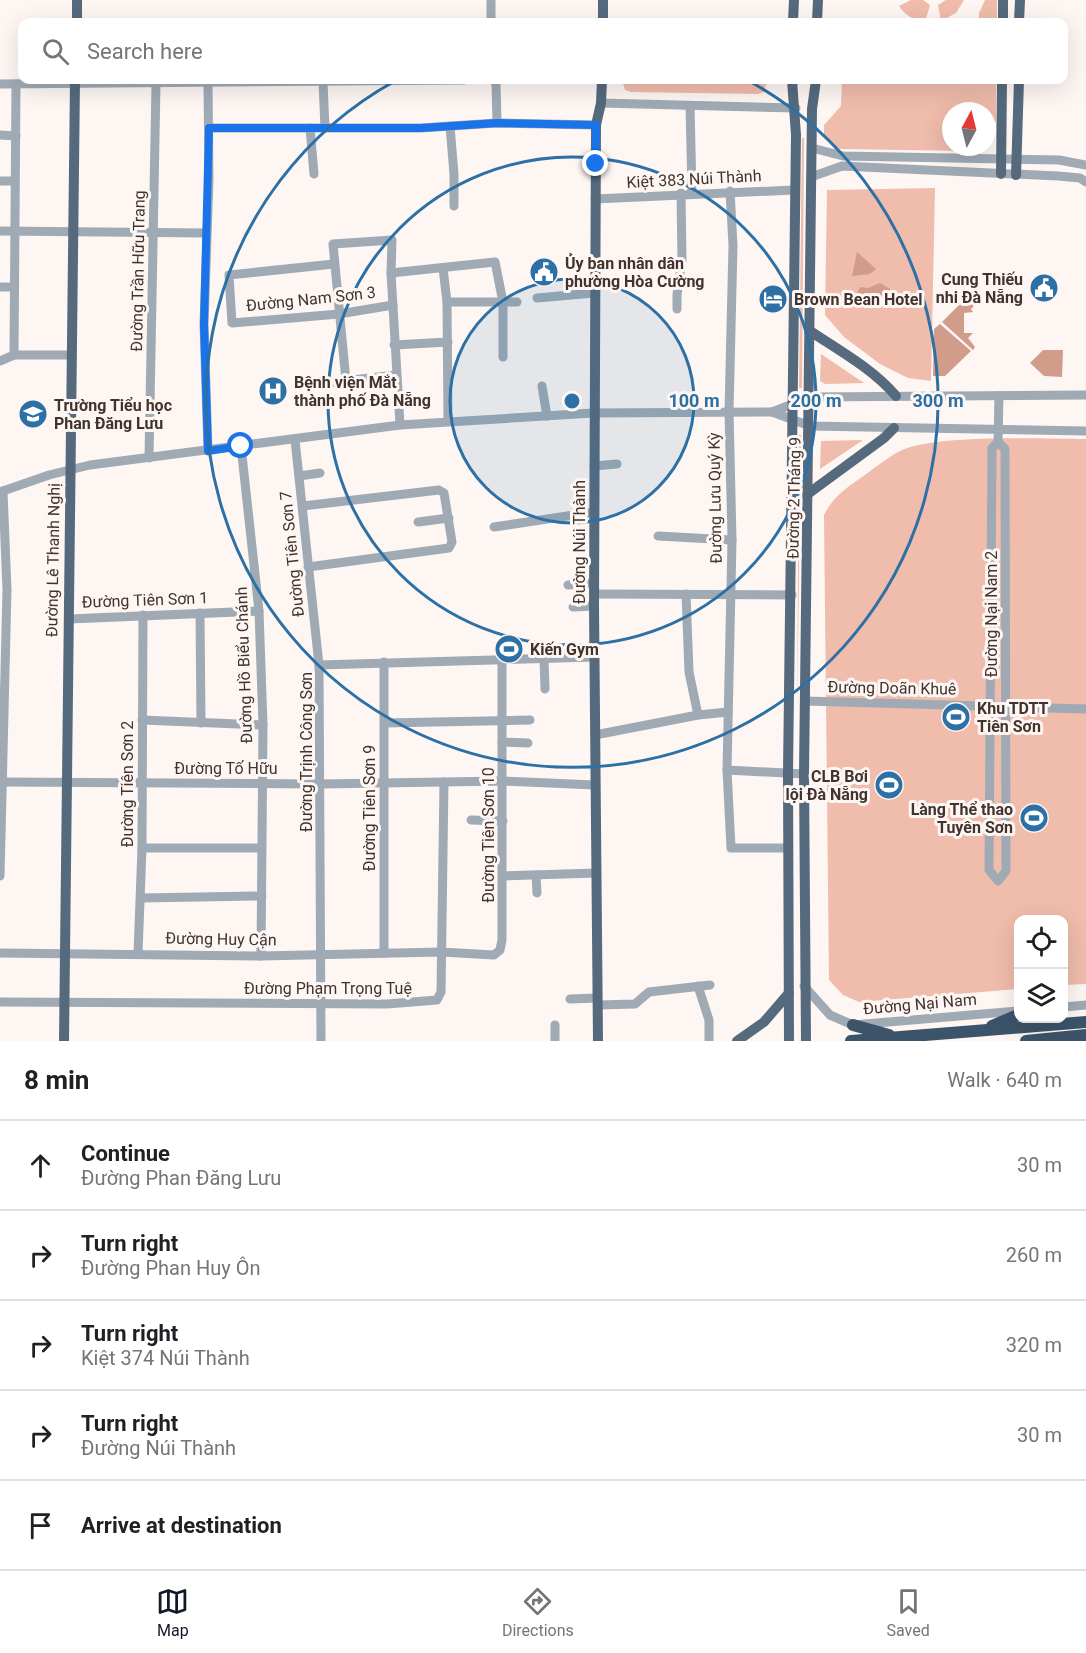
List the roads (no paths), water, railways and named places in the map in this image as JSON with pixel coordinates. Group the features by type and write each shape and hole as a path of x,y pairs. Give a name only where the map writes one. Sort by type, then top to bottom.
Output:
{"highway":[{"path":"978,1031 1014,1015"},
{"path":"851,1041 1086,1022"},
{"path":"853,1025 899,1038"},
{"path":"1026,1041 1086,1035"}],"main road":[{"path":"77,0 77,18"},
{"path":"603,0 603,18"},
{"path":"793,18 794,0"},
{"path":"817,18 818,0"},
{"path":"1003,0 1003,18"},
{"path":"1019,18 1020,0"},
{"name":"Đường Lê Thanh Nghị","path":"64,1041 75,84"},
{"name":"Đường Núi Thành","path":"598,1041 593,413 596,125 601,103 602,84"},
{"name":"Đường 2 Tháng 9","path":"789,1041 787,848 792,595 791,419 796,108 793,84"},
{"name":"Đường 2 Tháng 9","path":"806,1041 804,774 811,397 812,109 815,84"},
{"path":"1001,174 1002,84"},
{"path":"1016,175 1018,84"},
{"path":"796,108 812,109"},
{"path":"810,331 886,384 896,396"},
{"path":"809,493 884,438 894,428"},
{"path":"736,1041 764,1022 789,993"}],"street":[{"path":"491,0 491,18"},
{"path":"0,84 16,84 15,355"},
{"path":"156,84 208,84 204,324 208,451"},
{"name":"Đường Trần Hữu Trang","path":"149,458 156,84"},
{"path":"322,84 325,128"},
{"path":"496,84 497,123"},
{"path":"601,103 796,108"},
{"path":"690,106 692,192"},
{"path":"209,128 450,126 497,123 596,125"},
{"path":"450,126 454,206"},
{"path":"310,128 314,174"},
{"path":"0,135 16,135"},
{"path":"812,148 843,156 1059,160 1081,162 1086,165"},
{"path":"811,177 842,166 1075,177 1086,182"},
{"path":"0,181 15,182"},
{"name":"Kiệt 383 Núi Thành","path":"595,199 692,192 794,190"},
{"name":"Đường Lưu Quý Kỳ","path":"730,191 733,245 729,411 732,540 727,770 732,848 787,848"},
{"path":"677,309 676,295 682,260 681,193"},
{"path":"0,231 207,233"},
{"path":"346,381 333,244 392,240 394,345 400,426"},
{"path":"391,273 495,262 503,302 503,357"},
{"name":"Đường Nam Sơn 3","path":"334,264 229,275 232,323 339,314 393,305"},
{"path":"443,268 447,302 448,421"},
{"path":"0,287 14,287"},
{"path":"537,298 594,292"},
{"path":"447,302 517,302"},
{"path":"394,345 448,342"},
{"path":"0,361 15,355 71,355"},
{"path":"317,384 396,375"},
{"path":"542,386 547,416"},
{"path":"772,412 811,397 1086,395"},
{"name":"Đường Nại Nam 2","path":"998,442 1005,449 1006,871 998,881 989,870 992,448 998,442 999,396"},
{"path":"0,876 2,491 70,469 448,421 593,413 729,411 772,412 810,426 1086,431"},
{"name":"Đường Tiên Sơn 7","path":"295,440 319,664"},
{"name":"Đường Hồ Biểu Chánh","path":"241,446 259,611 262,725 261,956"},
{"path":"594,466 617,464"},
{"path":"299,476 320,473"},
{"path":"303,506 439,490 444,493 452,542 449,548 308,567"},
{"path":"494,527 594,512"},
{"path":"418,522 449,518"},
{"path":"658,536 732,540"},
{"path":"568,585 594,589 686,594 792,595"},
{"path":"686,594 689,672 698,715"},
{"path":"573,607 594,606"},
{"name":"Đường Tiên Sơn 1","path":"69,619 259,611"},
{"path":"200,613 201,723"},
{"name":"Đường Tiên Sơn 2","path":"138,952 142,848 143,615"},
{"name":"Đường Trịnh Công Sơn","path":"321,1041 319,664 594,657"},
{"name":"Đường Tiên Sơn 10","path":"441,952 495,955 500,950 503,876 502,659"},
{"path":"544,659 545,689"},
{"name":"Đường Tiên Sơn 9","path":"384,662 384,953"},
{"name":"Đường Doãn Khuê","path":"805,701 1086,709"},
{"path":"595,735 698,715 728,712"},
{"path":"142,720 262,725"},
{"path":"385,723 530,720"},
{"path":"502,742 528,743"},
{"path":"727,770 804,774"},
{"name":"Đường Tố Hữu","path":"1,782 384,784 503,781 595,785"},
{"name":"Đường Phạm Trọng Tuệ","path":"0,1002 387,1004 437,1000 441,992 444,782"},
{"path":"471,820 503,821"},
{"path":"142,848 261,848"},
{"path":"503,876 596,873"},
{"path":"536,875 537,893"},
{"path":"141,898 261,896"},
{"name":"Đường Huy Cận","path":"0,953 138,952 261,956 441,952"},
{"path":"570,999 635,1004 649,992 710,985"},
{"path":"698,986 708,1020 709,1041"},
{"name":"Đường Nại Nam","path":"804,986 830,1016 853,1025 1014,1013"},
{"path":"1068,1007 1086,1005"},
{"path":"555,1025 555,1041"}],"place":[{"name":"Ủy ban nhân dân phường Hòa Cường","path":"544,272"},
{"name":"Cung Thiếu nhi Đà Nẵng","path":"1044,288"},
{"name":"Brown Bean Hotel","path":"773,299"},
{"name":"Bệnh viện Mắt thành phố Đà Nẵng","path":"273,391"},
{"name":"Trường Tiểu học Phan Đăng Lưu","path":"33,414"},
{"name":"Kiến Gym","path":"509,649"},
{"name":"Khu TDTT Tiên Sơn","path":"956,717"},
{"name":"CLB Bơi lội Đà Nẵng","path":"889,785"},
{"name":"Làng Thể thao Tuyên Sơn","path":"1034,818"}]}
